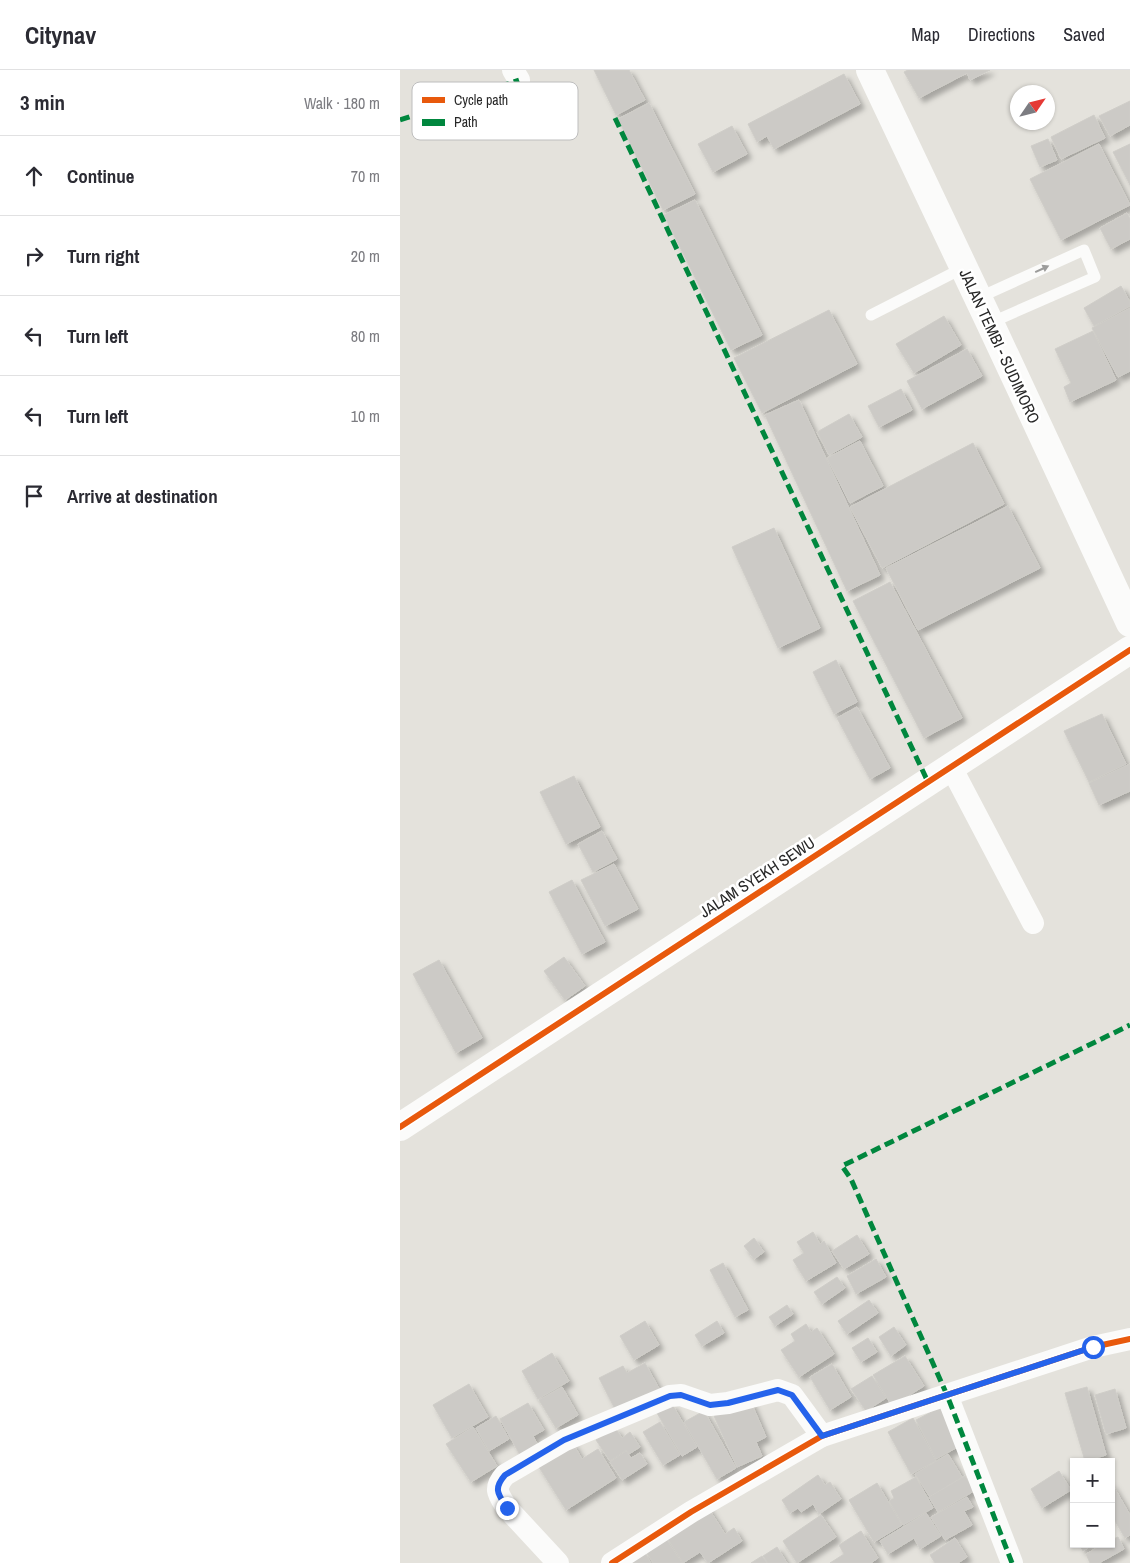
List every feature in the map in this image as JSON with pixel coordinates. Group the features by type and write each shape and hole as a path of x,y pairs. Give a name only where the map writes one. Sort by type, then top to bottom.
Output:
{"street":[{"name":"JALAN TEMBI - SUDIMORO","path":"870,70 1130,623"},
{"name":"JALAM SYEKH SEWU","path":"400,1127 1130,650"},
{"path":"951,766 1033,923"},
{"path":"612,1563 691,1512 822,1436 1093,1347 1130,1339"},
{"path":"558,1563 507,1508 497,1488 498,1483 505,1475 564,1440 670,1396 681,1395 710,1405 728,1403 778,1390 792,1395 822,1436"},
{"path":"947,1395 1012,1563"}],"lane":[{"path":"978,298 1084,250 1095,277 990,323"},
{"path":"871,315 963,268"}],"building":[{"path":"594,70 629,70 645,100 616,115"},
{"path":"908,70 990,70 970,80 967,73 919,98 904,72"},
{"path":"844,74 860,104 774,149 767,136 757,142 748,124"},
{"path":"1130,101 1130,125 1110,136 1099,116"},
{"path":"649,103 695,194 663,210 618,119"},
{"path":"1094,115 1105,138 1061,159 1051,137"},
{"path":"732,126 747,154 713,172 698,144"},
{"path":"1048,139 1057,160 1040,167 1031,146"},
{"path":"1099,144 1130,205 1061,240 1030,179"},
{"path":"1130,144 1130,185 1113,152"},
{"path":"695,200 762,335 731,350 664,215"},
{"path":"1127,213 1130,219 1130,239 1111,249 1100,228"},
{"path":"1121,286 1130,302 1130,306 1094,326 1084,308"},
{"path":"1130,308 1130,371 1118,377 1092,328"},
{"path":"829,310 857,364 762,413 734,358"},
{"path":"944,316 961,345 914,373 896,344"},
{"path":"1093,331 1116,380 1070,402 1064,387 1071,383 1055,349"},
{"path":"967,349 982,376 922,409 907,381"},
{"path":"901,389 912,410 879,427 868,406"},
{"path":"799,400 880,575 847,591 765,415"},
{"path":"849,414 862,437 829,455 817,432"},
{"path":"860,441 883,486 850,503 827,458"},
{"path":"973,443 1004,504 882,568 850,507"},
{"path":"1008,506 1040,568 918,630 886,568"},
{"path":"774,528 820,628 778,648 732,547"},
{"path":"890,582 962,718 924,738 853,601"},
{"path":"836,660 857,702 834,714 813,672"},
{"path":"857,707 890,768 870,779 837,718"},
{"path":"1102,714 1126,764 1089,782 1064,731"},
{"path":"1130,764 1130,791 1099,805 1089,783"},
{"path":"574,776 600,827 566,844 540,792"},
{"path":"602,831 617,859 593,872 578,844"},
{"path":"614,864 638,909 605,926 581,880"},
{"path":"572,880 605,942 582,954 549,892"},
{"path":"564,957 585,986 565,1000 544,971"},
{"path":"439,960 482,1038 456,1053 413,974"},
{"path":"813,1232 820,1244 824,1241 836,1263 806,1281 793,1260 804,1253 797,1242"},
{"path":"857,1235 869,1254 844,1269 832,1251"},
{"path":"754,1238 764,1252 754,1259 744,1246"},
{"path":"876,1259 886,1277 856,1294 847,1276"},
{"path":"723,1263 748,1310 735,1317 710,1270"},
{"path":"837,1277 845,1288 822,1304 814,1292"},
{"path":"869,1300 878,1313 847,1334 838,1321"},
{"path":"787,1305 793,1314 775,1326 769,1317"},
{"path":"645,1321 659,1345 634,1360 620,1336"},
{"path":"717,1321 724,1333 702,1346 695,1335"},
{"path":"806,1324 811,1332 817,1328 834,1354 799,1377 781,1350 795,1341 791,1334"},
{"path":"894,1327 906,1345 891,1356 879,1337"},
{"path":"868,1338 877,1352 861,1362 852,1348"},
{"path":"552,1353 569,1381 538,1399 522,1371"},
{"path":"905,1356 924,1386 892,1406 873,1375"},
{"path":"645,1363 661,1392 618,1415 599,1378 623,1366 627,1373"},
{"path":"832,1364 851,1397 830,1410 810,1377"},
{"path":"872,1376 886,1398 866,1411 851,1389"},
{"path":"469,1384 488,1417 452,1438 433,1405"},
{"path":"562,1387 578,1415 556,1428 539,1400"},
{"path":"1087,1387 1106,1455 1096,1458 1084,1458 1065,1393"},
{"path":"1115,1389 1126,1428 1106,1434 1095,1395"},
{"path":"750,1400 766,1437 756,1442 762,1456 737,1467 714,1416"},
{"path":"528,1403 544,1430 533,1436 538,1445 520,1455 500,1419"},
{"path":"672,1404 697,1447 682,1456 657,1413"},
{"path":"945,1405 965,1443 936,1459 916,1420"},
{"path":"704,1411 736,1468 717,1479 684,1422"},
{"path":"496,1416 509,1439 489,1451 476,1428"},
{"path":"913,1418 936,1461 911,1474 888,1432"},
{"path":"660,1422 680,1455 663,1465 643,1432"},
{"path":"473,1427 497,1466 471,1482 446,1444"},
{"path":"615,1428 622,1438 630,1432 640,1447 629,1454 626,1450 610,1461 596,1440"},
{"path":"572,1442 582,1459 598,1449 616,1478 566,1510 537,1464"},
{"path":"626,1451 631,1458 640,1453 647,1464 622,1480 610,1462"},
{"path":"948,1454 962,1477 930,1497 915,1474"},
{"path":"1059,1471 1070,1491 1042,1508 1031,1489"},
{"path":"818,1475 825,1485 830,1482 841,1499 819,1514 813,1504 801,1512 798,1508 790,1513 782,1500"},
{"path":"965,1476 974,1491 938,1512 929,1497"},
{"path":"916,1477 933,1508 903,1525 889,1501 894,1498 891,1491"},
{"path":"877,1483 902,1525 874,1542 849,1500"},
{"path":"1115,1489 1130,1515 1130,1535 1125,1538 1115,1521"},
{"path":"967,1497 973,1507 964,1511 972,1525 945,1540 931,1517"},
{"path":"707,1506 725,1534 734,1528 742,1541 708,1563 700,1552 683,1563 664,1533"},
{"path":"926,1513 941,1536 920,1549 914,1538 888,1554 880,1541"},
{"path":"821,1515 836,1537 797,1563 783,1541"},
{"path":"861,1531 878,1558 871,1563 830,1563 844,1554 839,1545"},
{"path":"665,1537 682,1563 653,1563 645,1550"},
{"path":"1118,1537 1124,1549 1099,1563 1090,1563 1086,1554 1097,1548 1115,1548 1115,1538"},
{"path":"955,1538 967,1557 958,1563 935,1563 930,1555"},
{"path":"777,1547 787,1563 768,1563 763,1556"},
{"path":"644,1551 651,1563 625,1563"},
{"path":"762,1556 767,1563 751,1563"}],"marked path":[{"path":"513,82 519,80"},
{"path":"400,120 412,116"},
{"path":"615,118 928,782"},
{"path":"1012,1563 947,1395 851,1179 842,1166 1130,1025"}],"cycle path":[{"path":"400,1127 1130,650"},
{"path":"612,1563 691,1512 822,1436 1093,1347 1130,1339"}],"route":[{"path":"507,1508 497,1488 498,1483 505,1475 564,1440 670,1396 681,1395 710,1405 728,1403 764,1392 778,1390 792,1395 822,1436 1093,1347"}]}
